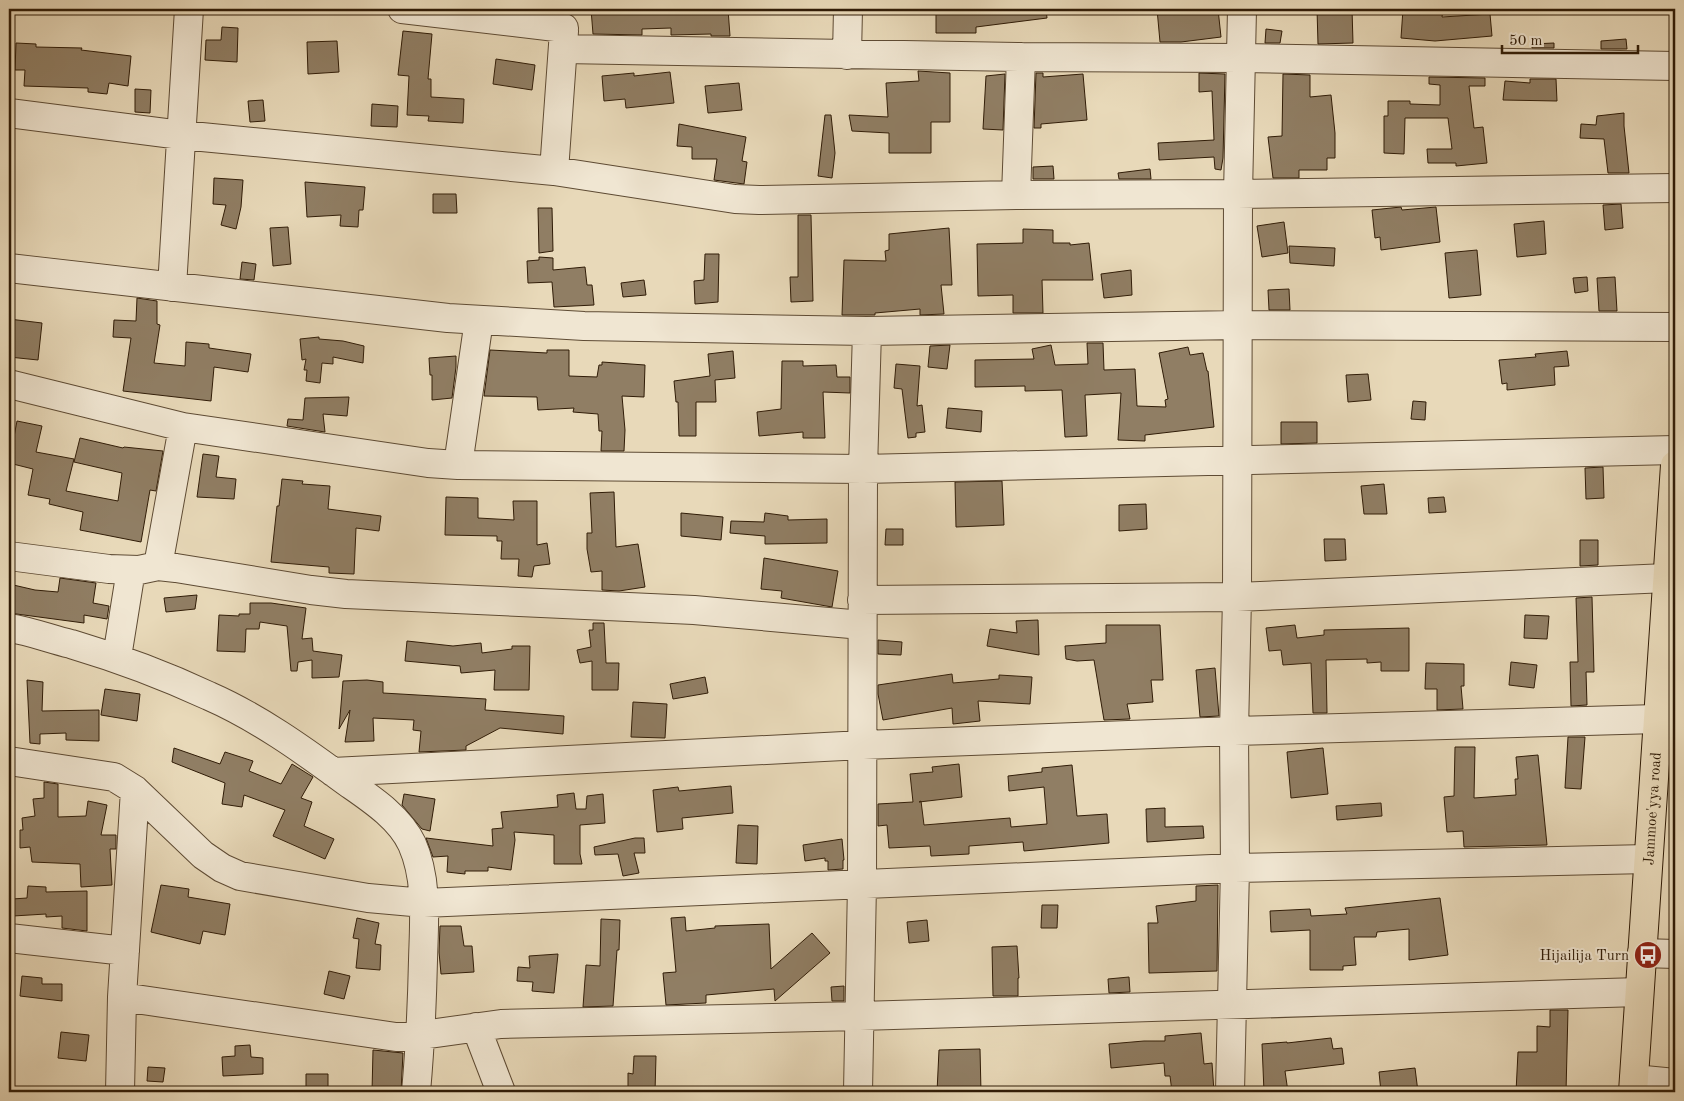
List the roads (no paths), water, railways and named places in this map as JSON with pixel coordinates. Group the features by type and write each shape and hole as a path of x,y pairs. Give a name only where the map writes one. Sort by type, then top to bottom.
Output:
{"main road":[{"name":"Jammoe'yya road","path":"1633,1085 1667,578 1674,512 1675,464"}],"street":[{"path":"172,287 189,9"},
{"path":"402,9 564,28 847,55 1021,58 1241,58 1675,66"},
{"path":"847,55 848,9"},
{"path":"1230,1092 1235,868 1234,731 1237,597 1238,194 1242,9"},
{"path":"554,171 564,28"},
{"path":"1016,195 1021,58"},
{"path":"9,113 181,135 554,171 735,199 780,200 1016,195 1675,188"},
{"path":"9,268 479,320 584,326 867,331 1239,325 1675,326"},
{"path":"458,465 479,320"},
{"path":"858,1092 862,884 863,468 867,331"},
{"path":"9,384 183,427 418,461 458,465 863,468 1675,450"},
{"path":"158,566 183,427"},
{"path":"9,556 88,567 131,570 158,566 346,594 694,610 862,613 1667,578"},
{"path":"117,657 131,570"},
{"path":"9,628 117,657 210,696 256,721 333,772 397,822 412,845 418,862 424,903 422,1036 416,1092"},
{"path":"333,772 863,745 1234,731 1657,719"},
{"path":"9,761 114,777 135,790 203,855 222,868 240,876 368,898 424,903 1235,868 1648,859"},
{"path":"120,1092 122,997 135,790"},
{"path":"9,938 125,951"},
{"path":"1642,952 1675,954"},
{"path":"122,997 396,1037 422,1036 501,1024 860,1016 1639,992"},
{"path":"476,1027 500,1092"},
{"path":"1633,1085 1675,1083"}],"place":[{"name":"Hijailija Turn","path":"1648,955"}]}
